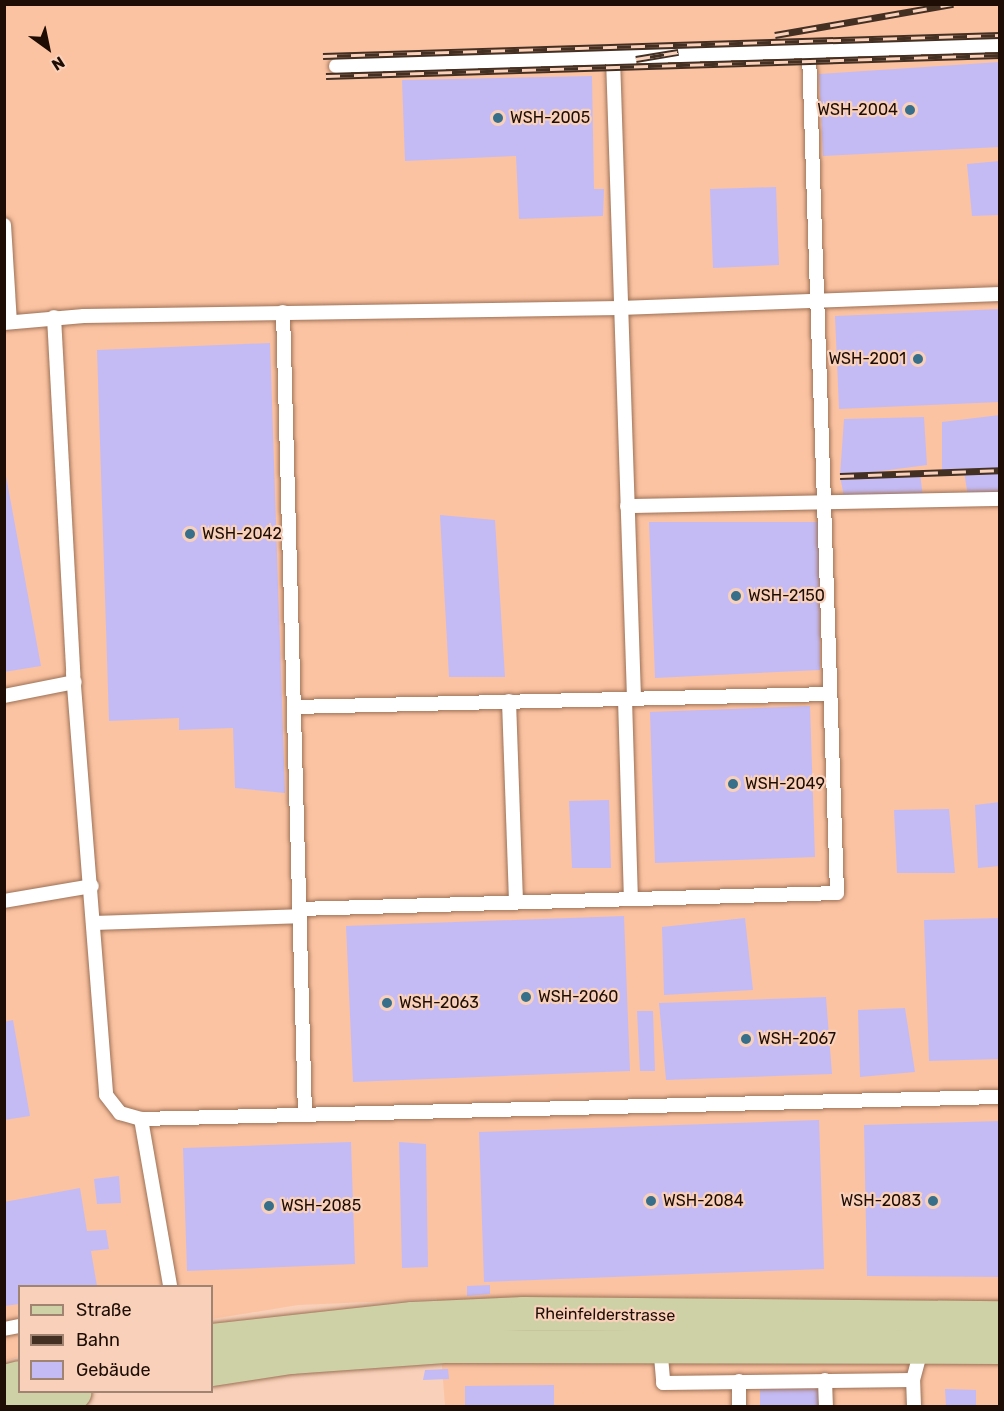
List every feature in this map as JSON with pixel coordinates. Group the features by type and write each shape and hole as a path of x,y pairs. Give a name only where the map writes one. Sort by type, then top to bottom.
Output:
{"main road":[{"name":"Rheinfelderstrasse","path":"213,1340 412,1318 523,1313 659,1330 922,1346 999,1347"},
{"name":"Rheinfelderstrasse","path":"213,1369 290,1357 659,1330 999,1317"},
{"path":"13,1407 70,1393"}],"lane":[{"path":"336,66 809,53 999,45"},
{"path":"93,923 516,902 837,893 809,53"},
{"path":"613,58 627,506 632,899"},
{"path":"4,225 7,323 54,317 620,308 999,294"},
{"path":"283,312 305,1114"},
{"path":"54,317 75,682 93,886 93,923 106,1095 120,1113 141,1119 999,1097"},
{"path":"627,506 999,499"},
{"path":"4,696 75,682"},
{"path":"294,707 830,694"},
{"path":"509,701 516,902"},
{"path":"4,901 93,886"},
{"path":"141,1119 170,1285"},
{"path":"659,1330 663,1383 913,1380"},
{"path":"914,1407 913,1380 922,1346"},
{"path":"825,1380 826,1407"},
{"path":"739,1381 739,1407"}],"shaded area":[{"path":"4,5 999,5 999,1406 445,1406 437,1299 298,1305 213,1319 213,1285 18,1285 18,1357 5,1361"}],"building":[{"name":"WSH-2004","path":"1000,62 1000,147 823,156 819,74"},
{"name":"WSH-2005","path":"592,76 594,189 604,189 603,216 519,219 516,156 405,161 402,80"},
{"path":"1000,161 1000,215 972,216 967,164"},
{"path":"776,187 779,265 713,268 710,189"},
{"name":"WSH-2001","path":"1000,309 1000,402 839,409 835,316"},
{"name":"WSH-2042","path":"270,343 285,793 235,788 233,728 179,730 179,718 109,721 97,350"},
{"path":"1000,415 1000,493 968,497 964,471 942,473 942,422"},
{"path":"924,417 927,465 844,476 920,473 923,497 844,497 840,476 844,419"},
{"path":"4,465 41,666 4,672"},
{"path":"440,515 495,520 505,677 449,677"},
{"name":"WSH-2150","path":"649,522 819,522 820,670 655,678"},
{"name":"WSH-2049","path":"810,706 815,857 655,863 650,712"},
{"path":"609,800 611,868 572,868 569,801"},
{"path":"1000,802 1000,866 978,868 975,805"},
{"path":"949,809 955,873 897,873 894,810"},
{"name":"WSH-2060","path":"624,916 630,1071 353,1082 346,926"},
{"path":"745,918 753,990 664,995 662,927"},
{"path":"1000,918 1000,1059 929,1061 924,920"},
{"name":"WSH-2067","path":"826,997 832,1074 666,1080 659,1003"},
{"path":"905,1008 915,1072 860,1077 858,1010"},
{"path":"637,1011 653,1011 655,1071 640,1071"},
{"path":"13,1020 30,1116 4,1120 4,1022"},
{"name":"WSH-2084","path":"819,1120 824,1269 484,1282 479,1132"},
{"name":"WSH-2083","path":"1000,1121 1000,1277 867,1276 864,1125"},
{"name":"WSH-2085","path":"351,1142 355,1264 187,1271 183,1148"},
{"path":"399,1142 426,1144 428,1267 402,1268"},
{"path":"119,1176 121,1203 97,1204 94,1179"},
{"path":"80,1188 87,1231 106,1230 109,1249 91,1251 97,1285 18,1285 18,1304 4,1306 4,1202"},
{"path":"490,1285 490,1294 467,1296 467,1286"},
{"path":"448,1369 449,1379 423,1380 425,1370"},
{"path":"554,1385 554,1406 465,1406 465,1386"},
{"path":"760,1389 819,1389 819,1406 760,1406"},
{"path":"945,1389 976,1390 976,1406 946,1406"}],"railway":[{"path":"775,35 953,4"},
{"path":"323,56 1000,35"},
{"path":"636,59 678,52"},
{"path":"326,76 1000,55"},
{"path":"840,476 1000,470"}],"place":[{"name":"WSH-2004","path":"910,110"},
{"name":"WSH-2005","path":"498,118"},
{"name":"WSH-2001","path":"918,359"},
{"name":"WSH-2042","path":"190,534"},
{"name":"WSH-2150","path":"736,596"},
{"name":"WSH-2049","path":"733,784"},
{"name":"WSH-2060","path":"526,997"},
{"name":"WSH-2063","path":"387,1003"},
{"name":"WSH-2067","path":"746,1039"},
{"name":"WSH-2084","path":"651,1201"},
{"name":"WSH-2083","path":"933,1201"},
{"name":"WSH-2085","path":"269,1206"}]}
